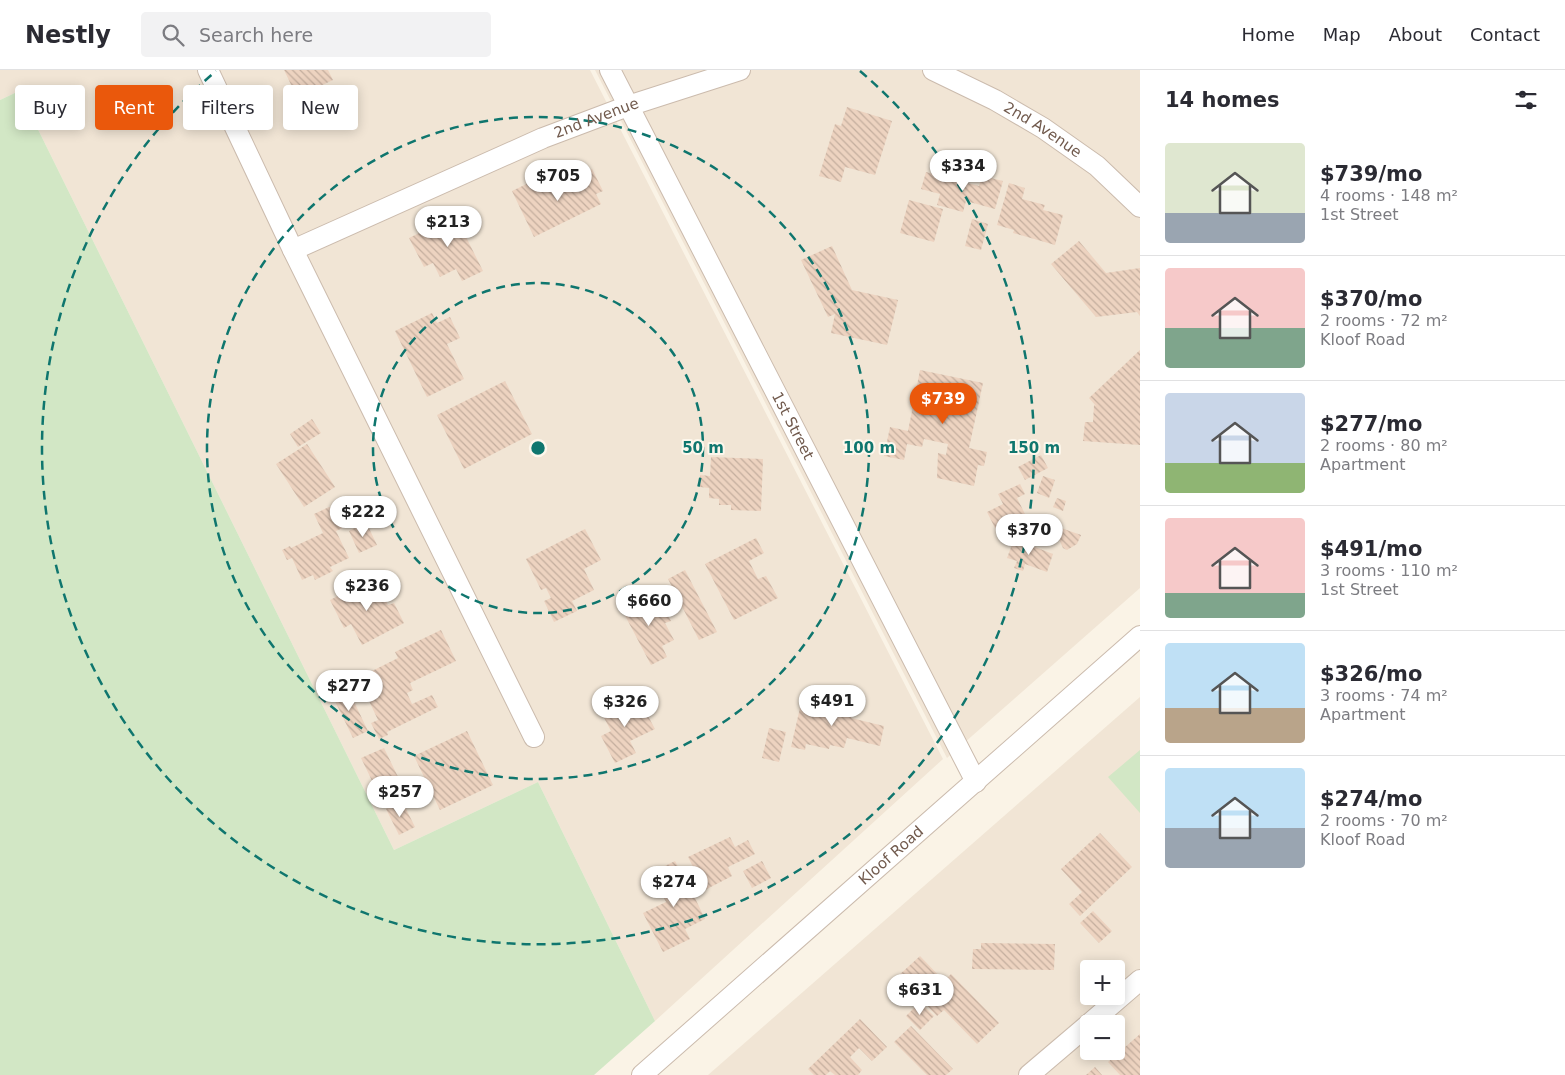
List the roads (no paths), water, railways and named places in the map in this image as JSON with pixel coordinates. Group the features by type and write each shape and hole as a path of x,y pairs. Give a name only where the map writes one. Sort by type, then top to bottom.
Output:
{"street":[{"path":"208,70 293,250 534,737"},
{"name":"1st Street","path":"610,70 976,782"},
{"name":"2nd Avenue","path":"293,250 543,138 628,106 740,70"},
{"name":"2nd Avenue","path":"933,70 995,100 1043,128 1098,166 1140,207"},
{"name":"Kloof Road","path":"642,1075 1140,636"},
{"path":"1099,1015 1140,980"},
{"path":"1029,1075 1080,1032"}]}
